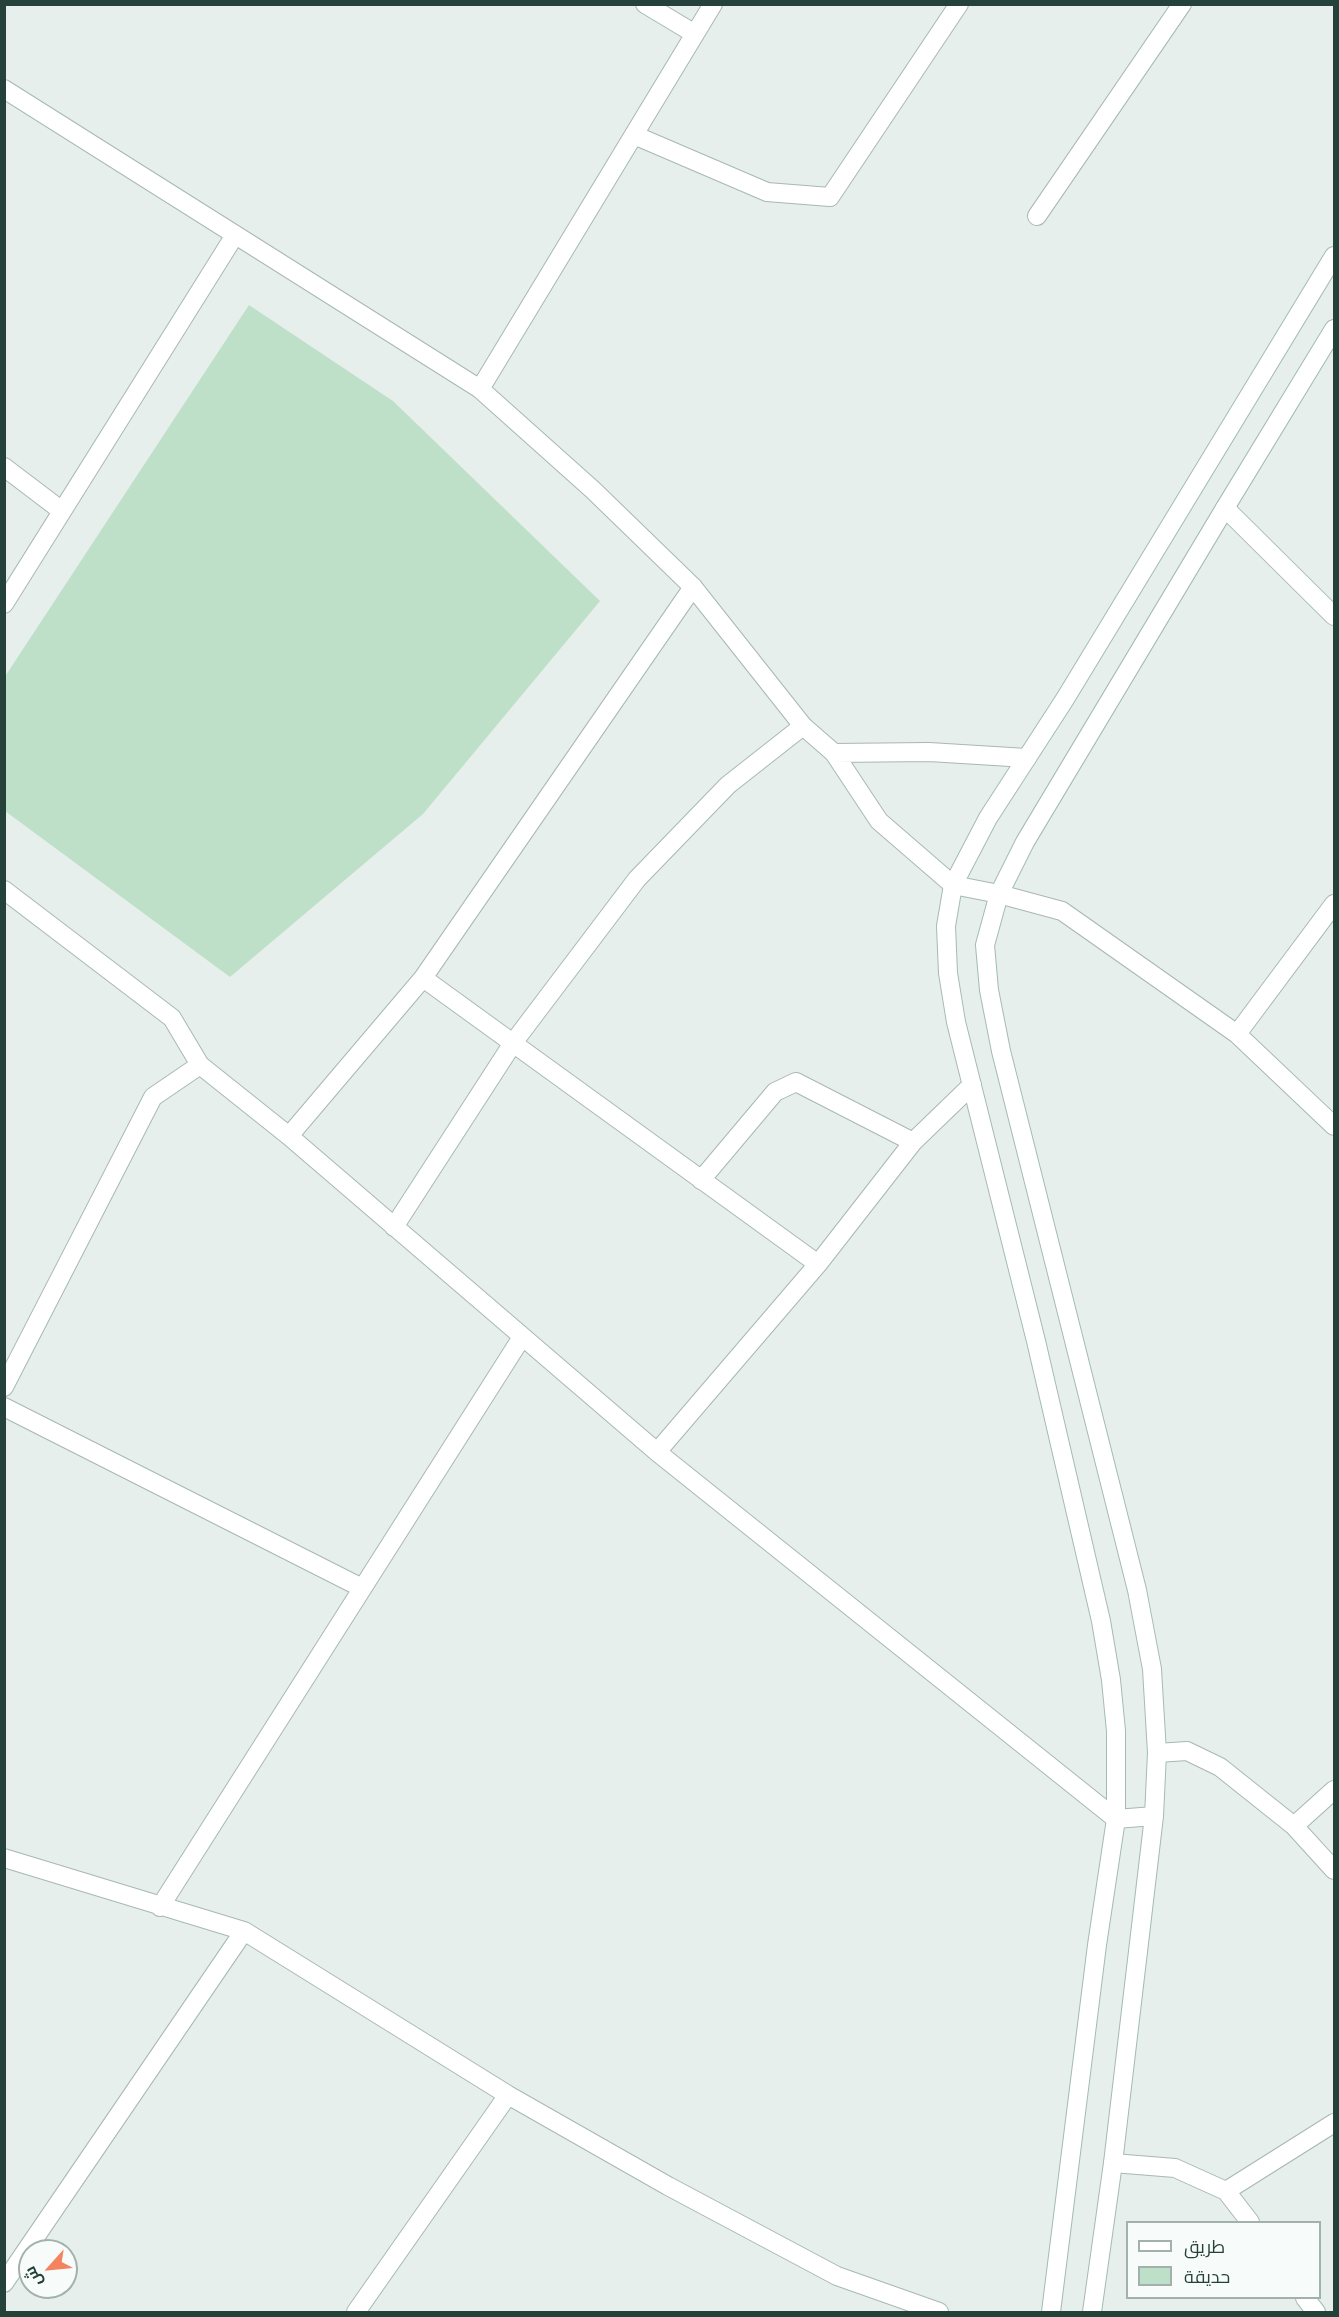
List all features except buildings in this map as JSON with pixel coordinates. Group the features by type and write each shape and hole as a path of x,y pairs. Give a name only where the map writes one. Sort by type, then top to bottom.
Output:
{"street":[{"path":"645,4 695,34"},
{"path":"480,389 713,4"},
{"path":"634,135 767,192 830,197 959,4"},
{"path":"1037,216 1182,4"},
{"path":"4,89 480,389 593,490 693,587 803,726 834,753 879,821 953,885 999,894 1062,911 1237,1034 1335,1126"},
{"path":"4,604 235,235"},
{"path":"1051,2313 1097,1945 1116,1819 1116,1731 1111,1680 1101,1621 1036,1341 956,1022 948,972 946,926 953,885 988,818 1335,256"},
{"path":"1092,2313 1113,2163 1155,1816 1157,1753 1152,1669 1137,1590 1001,1052 989,990 985,945 999,894 1025,842 1335,329"},
{"path":"4,467 62,512"},
{"path":"1225,508 1335,616"},
{"path":"289,1136 423,978 693,587"},
{"path":"394,1227 513,1043 637,879 728,785 803,726"},
{"path":"834,753 929,752 1027,758"},
{"path":"4,890 172,1018 200,1065 289,1136 657,1452 1116,1819 1155,1816"},
{"path":"1237,1034 1335,904"},
{"path":"423,978 818,1264"},
{"path":"4,1387 153,1097 200,1065"},
{"path":"701,1180 775,1092 796,1082 913,1142"},
{"path":"657,1452 818,1264 913,1142 972,1085"},
{"path":"160,1907 522,1337"},
{"path":"4,1407 362,1588"},
{"path":"1157,1753 1187,1751 1220,1767 1294,1826 1335,1870"},
{"path":"1294,1826 1335,1790"},
{"path":"6,1862 244,1931 508,2095 668,2186 837,2276 939,2313"},
{"path":"4,2283 244,1931"},
{"path":"356,2313 508,2095"},
{"path":"1226,2191 1335,2123"},
{"path":"1113,2163 1175,2168 1226,2191 1248,2221"},
{"path":"1306,2299 1316,2313"}],"green space":[{"path":"249,305 393,401 600,601 423,814 230,977 5,811 4,678"}]}
